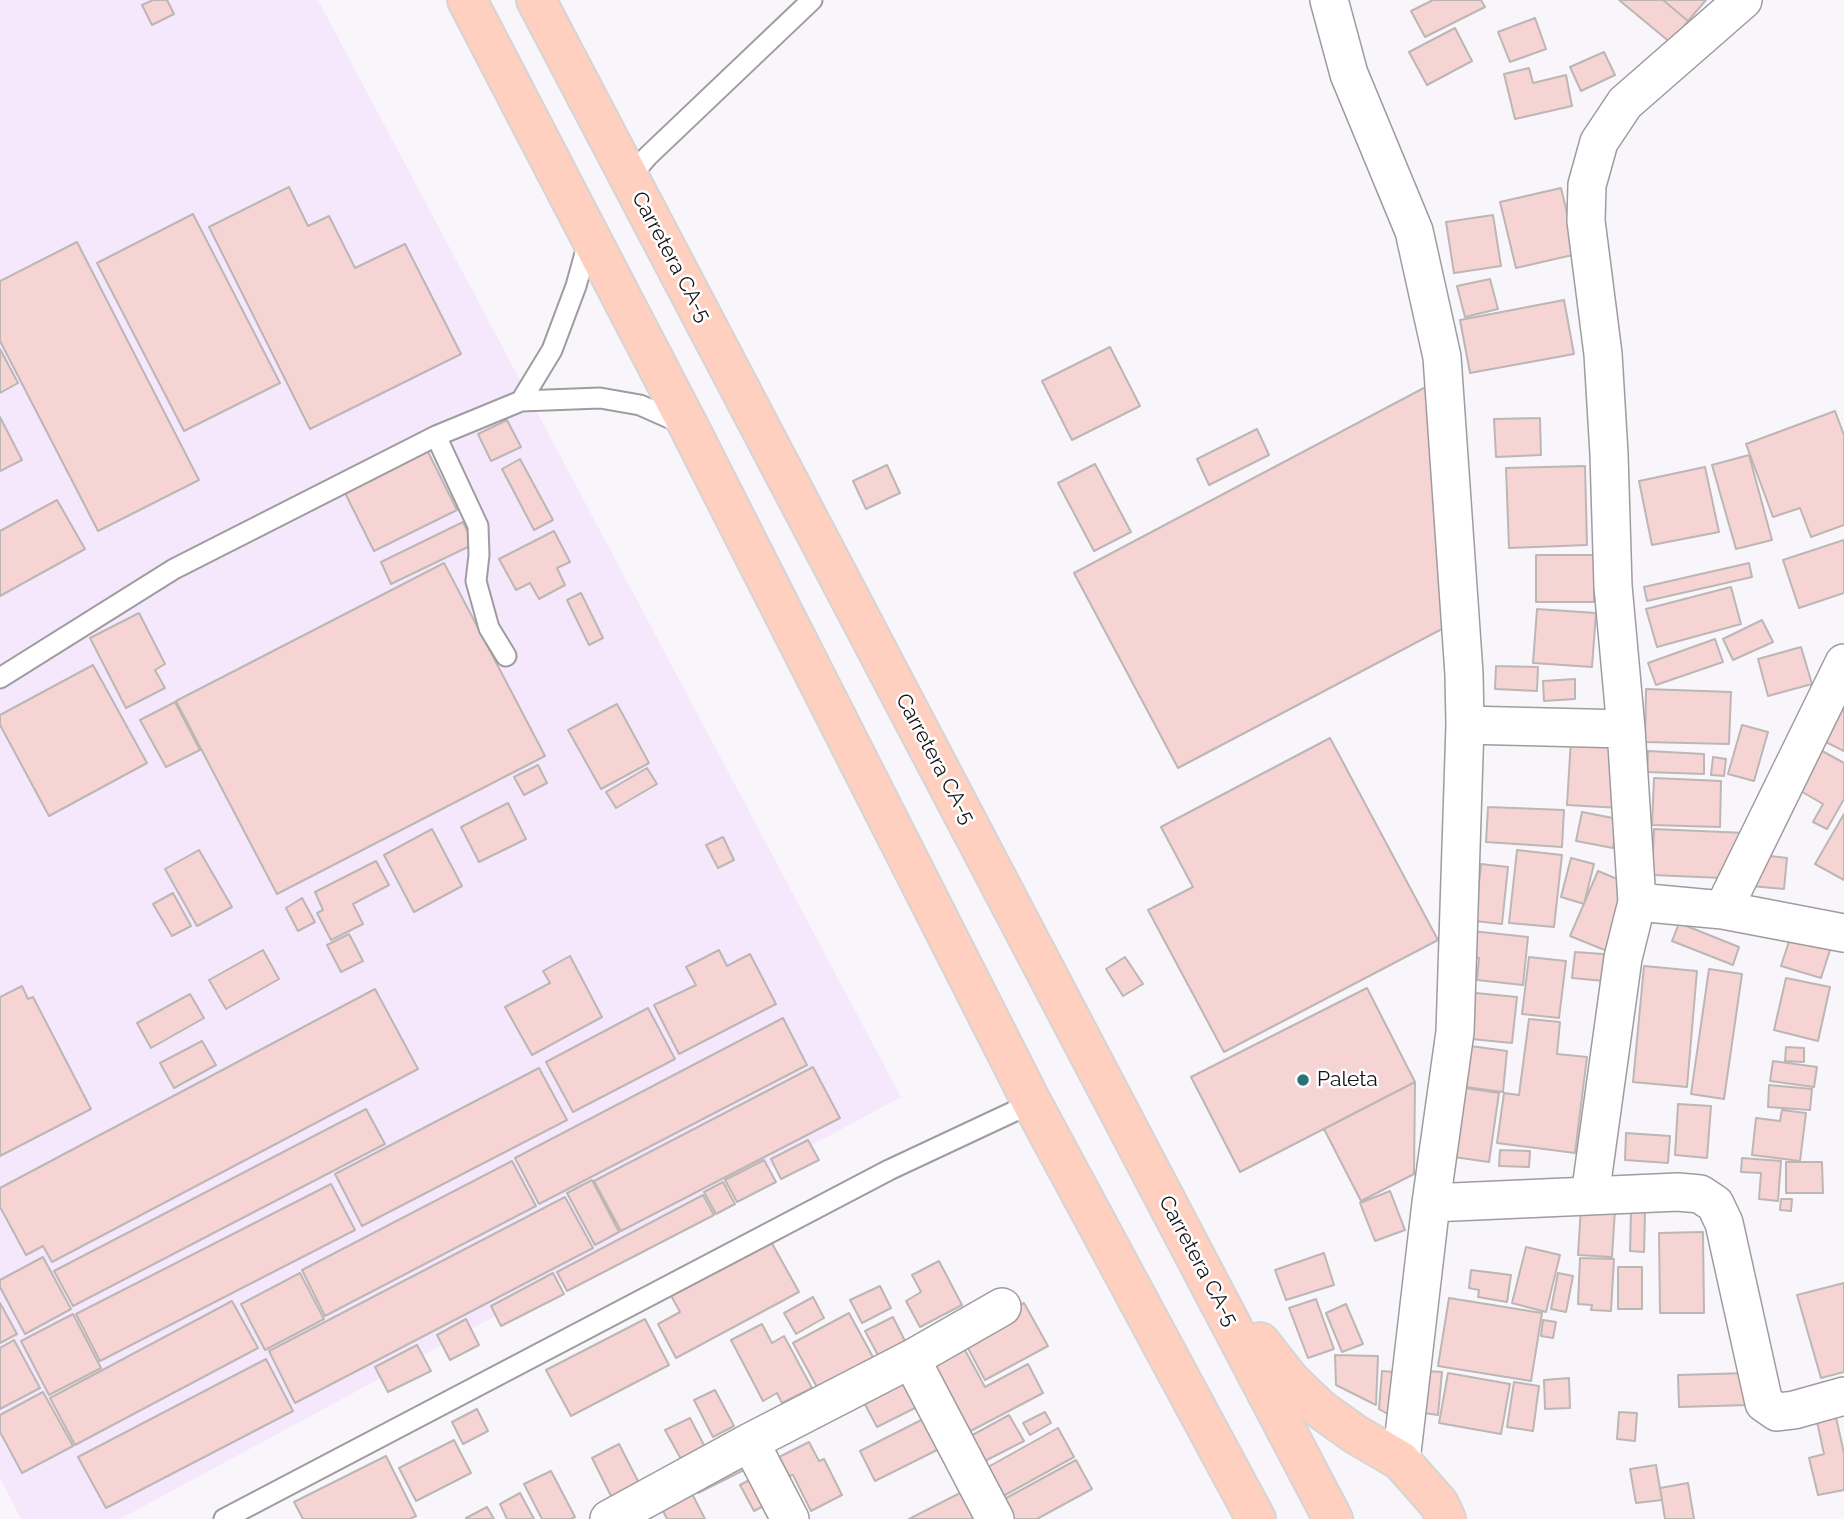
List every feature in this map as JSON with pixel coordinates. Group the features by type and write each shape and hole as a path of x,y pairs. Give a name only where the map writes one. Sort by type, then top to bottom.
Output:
{"highway":[{"path":"467,0 690,427 1032,1103 1256,1519"},
{"name":"Carretera CA-5","path":"536,0 1333,1519"},
{"path":"1206,1275 1290,1380 1320,1409 1355,1434 1401,1461 1438,1504 1446,1519"}],"street":[{"path":"1329,0 1349,74 1414,231 1442,357 1464,674 1465,725 1455,1032 1431,1203 1401,1461"},
{"path":"1590,1196 1623,958 1637,902 1614,586 1603,354 1586,220 1587,185 1598,142 1625,103 1743,0"},
{"path":"1724,910 1844,663"},
{"path":"1465,725 1626,729"},
{"path":"1637,902 1724,910 1844,933"},
{"path":"1431,1203 1678,1192 1700,1194 1715,1204 1724,1223 1764,1403 1777,1412 1844,1396"},
{"path":"609,1519 911,1359 1002,1307"},
{"path":"911,1359 995,1519"},
{"path":"750,1442 790,1519"}],"lane":[{"path":"629,178 648,156 812,0"},
{"path":"521,401 552,349 576,286 591,234"},
{"path":"0,678 174,569 436,436 521,401 600,398 640,405 690,427"},
{"path":"436,436 478,526 476,581 489,628 506,656"},
{"path":"225,1519 889,1170 1032,1103"}],"shaded area":[{"path":"0,0 318,0 901,1097 120,1519 21,1519 0,1478"}],"building":[{"path":"153,0 167,0 174,14 152,25 142,5"},
{"path":"1433,0 1481,0 1485,7 1425,37 1411,11"},
{"path":"1619,0 1663,0 1688,21 1671,43"},
{"path":"1663,0 1706,0 1688,21"},
{"path":"1535,18 1546,49 1510,62 1498,32"},
{"path":"1455,28 1472,61 1427,85 1409,52"},
{"path":"1604,52 1615,75 1581,91 1570,67"},
{"path":"1529,68 1533,83 1566,75 1572,106 1515,119 1504,74"},
{"path":"289,187 308,226 329,216 355,268 405,244 461,354 310,429 209,227"},
{"path":"1561,188 1577,254 1516,268 1500,202"},
{"path":"193,214 280,383 184,431 97,263"},
{"path":"1493,215 1501,266 1454,273 1446,222"},
{"path":"77,242 199,480 98,531 0,341 0,281"},
{"path":"1490,279 1498,309 1465,317 1457,286"},
{"path":"1564,300 1574,354 1470,373 1460,320"},
{"path":"1110,347 1140,406 1072,440 1042,381"},
{"path":"0,349 18,383 0,393"},
{"path":"1437,381 1459,620 1178,768 1074,573"},
{"path":"1835,411 1844,435 1844,525 1811,537 1800,508 1773,517 1746,444"},
{"path":"0,417 22,460 0,471"},
{"path":"1540,418 1541,455 1496,457 1494,419"},
{"path":"507,420 521,447 491,461 478,434"},
{"path":"1257,429 1269,455 1209,485 1197,459"},
{"path":"427,450 457,510 374,551 344,491"},
{"path":"1749,455 1772,540 1736,549 1712,465"},
{"path":"520,459 553,520 534,530 502,469"},
{"path":"1095,464 1131,532 1094,551 1058,483"},
{"path":"887,465 900,493 866,509 853,481"},
{"path":"1585,466 1587,545 1509,548 1506,468"},
{"path":"1705,467 1719,532 1652,545 1639,481"},
{"path":"57,500 85,549 0,596 0,531"},
{"path":"463,522 474,544 391,584 381,562"},
{"path":"554,531 570,562 557,568 565,585 539,599 530,583 516,590 499,559"},
{"path":"1844,540 1844,593 1799,608 1783,560"},
{"path":"1536,555 1594,555 1594,602 1536,602"},
{"path":"444,563 545,756 277,894 176,701"},
{"path":"1749,563 1752,577 1647,601 1644,587"},
{"path":"1731,587 1741,624 1657,647 1646,609"},
{"path":"581,593 603,638 589,645 567,600"},
{"path":"1537,609 1596,613 1592,667 1533,663"},
{"path":"139,613 165,664 155,670 165,688 126,708 90,638"},
{"path":"1762,620 1773,642 1733,660 1723,639"},
{"path":"1715,639 1723,662 1656,685 1648,663"},
{"path":"1801,647 1812,684 1768,696 1758,659"},
{"path":"93,665 147,763 49,816 0,725 0,715"},
{"path":"1496,666 1538,667 1537,691 1495,689"},
{"path":"1575,679 1575,699 1544,701 1543,681"},
{"path":"1844,688 1844,751 1818,738"},
{"path":"1646,689 1731,692 1729,744 1645,742"},
{"path":"175,702 200,750 166,767 140,720"},
{"path":"617,704 649,763 601,789 568,730"},
{"path":"1742,725 1768,732 1754,781 1728,774"},
{"path":"1330,738 1438,940 1224,1052 1148,910 1193,887 1161,827"},
{"path":"1571,739 1624,742 1620,808 1567,805"},
{"path":"1815,747 1844,763 1844,799 1827,829 1813,822 1823,804 1792,786"},
{"path":"1648,751 1704,754 1704,774 1647,772"},
{"path":"1713,757 1726,759 1724,776 1711,775"},
{"path":"538,765 547,783 524,795 514,777"},
{"path":"647,768 657,784 616,808 606,792"},
{"path":"1654,778 1721,781 1720,827 1652,825"},
{"path":"508,803 526,839 479,862 461,827"},
{"path":"1488,807 1564,810 1562,847 1486,842"},
{"path":"1582,812 1618,819 1613,848 1576,841"},
{"path":"1844,814 1844,880 1815,864"},
{"path":"432,829 462,886 414,912 384,855"},
{"path":"1654,829 1746,833 1723,878 1652,875"},
{"path":"723,837 734,860 718,868 706,845"},
{"path":"199,850 232,907 197,926 165,869"},
{"path":"1517,850 1562,855 1554,927 1509,923"},
{"path":"1754,854 1787,858 1784,889 1751,886"},
{"path":"1571,858 1594,864 1584,904 1561,897"},
{"path":"376,861 389,885 353,904 363,924 331,940 317,913 323,910 315,892"},
{"path":"1481,864 1508,867 1502,924 1475,921"},
{"path":"1598,871 1634,886 1607,951 1570,936"},
{"path":"173,893 191,926 172,936 153,904"},
{"path":"302,898 315,922 298,931 286,908"},
{"path":"1679,923 1739,947 1733,965 1672,941"},
{"path":"1793,929 1833,941 1821,978 1781,966"},
{"path":"1472,931 1528,937 1523,985 1477,980 1479,958 1469,957"},
{"path":"349,934 363,961 341,972 327,945"},
{"path":"263,950 279,979 226,1009 209,980"},
{"path":"719,950 727,966 750,954 776,1004 679,1054 654,1005 696,985 686,967"},
{"path":"1575,952 1617,955 1615,982 1572,978"},
{"path":"570,956 602,1017 532,1055 505,1007 550,983 543,971"},
{"path":"1125,957 1143,984 1123,996 1106,969"},
{"path":"1529,957 1566,961 1559,1018 1522,1014"},
{"path":"1644,966 1697,971 1687,1087 1633,1082"},
{"path":"1709,969 1742,974 1724,1099 1691,1094"},
{"path":"1786,978 1830,987 1818,1041 1774,1030"},
{"path":"22,986 28,999 33,997 91,1109 0,1156 0,997"},
{"name":"Paleta","path":"1367,988 1415,1082 1240,1172 1191,1077"},
{"path":"375,989 418,1069 52,1262 43,1246 26,1255 0,1207 0,1188"},
{"path":"1465,992 1517,997 1512,1043 1461,1038"},
{"path":"190,994 204,1018 151,1048 137,1023"},
{"path":"648,1008 675,1059 573,1112 546,1062"},
{"path":"783,1018 807,1065 539,1204 515,1158"},
{"path":"1529,1019 1560,1022 1557,1054 1587,1057 1575,1153 1497,1143 1504,1093 1519,1095"},
{"path":"202,1041 216,1065 174,1088 160,1063"},
{"path":"1463,1045 1507,1051 1503,1092 1458,1086"},
{"path":"1786,1047 1804,1048 1804,1062 1785,1061"},
{"path":"1773,1061 1817,1067 1814,1087 1770,1081"},
{"path":"813,1067 840,1118 621,1231 594,1181"},
{"path":"539,1068 567,1120 362,1226 335,1174"},
{"path":"1415,1082 1414,1174 1361,1201 1324,1129"},
{"path":"1769,1085 1812,1089 1810,1110 1768,1107"},
{"path":"1465,1088 1499,1093 1489,1162 1454,1157"},
{"path":"1678,1104 1711,1106 1707,1158 1675,1155"},
{"path":"366,1109 385,1144 73,1306 54,1271"},
{"path":"1782,1110 1806,1113 1800,1161 1752,1155 1756,1118 1780,1121"},
{"path":"1626,1133 1670,1136 1668,1163 1625,1160"},
{"path":"808,1140 819,1160 781,1179 771,1159"},
{"path":"1500,1150 1530,1151 1529,1167 1499,1166"},
{"path":"1742,1158 1781,1161 1778,1201 1759,1199 1761,1173 1741,1172"},
{"path":"764,1160 776,1182 737,1202 725,1180"},
{"path":"512,1161 536,1206 325,1316 302,1270"},
{"path":"1786,1162 1822,1162 1823,1193 1786,1193"},
{"path":"592,1180 619,1232 595,1245 567,1193"},
{"path":"723,1182 735,1204 716,1214 704,1192"},
{"path":"331,1184 355,1230 100,1361 76,1314"},
{"path":"1390,1191 1405,1230 1375,1241 1360,1203"},
{"path":"703,1195 714,1215 567,1291 557,1272"},
{"path":"565,1197 593,1248 295,1403 269,1351"},
{"path":"1781,1199 1792,1199 1791,1211 1780,1210"},
{"path":"1581,1207 1615,1210 1612,1257 1578,1255"},
{"path":"1631,1210 1645,1211 1644,1252 1630,1251"},
{"path":"1703,1232 1704,1313 1660,1313 1659,1233"},
{"path":"769,1238 799,1292 676,1358 658,1324 680,1312 669,1292"},
{"path":"1526,1247 1560,1255 1546,1312 1512,1303"},
{"path":"1324,1253 1334,1285 1286,1300 1275,1270"},
{"path":"43,1257 71,1309 25,1334 0,1287 0,1280"},
{"path":"1580,1258 1614,1259 1611,1311 1591,1310 1592,1305 1578,1304"},
{"path":"939,1261 962,1305 920,1327 906,1301 921,1292 912,1275"},
{"path":"1618,1267 1642,1267 1642,1309 1618,1309"},
{"path":"1471,1270 1511,1275 1507,1302 1478,1297 1479,1290 1469,1288"},
{"path":"300,1273 324,1319 265,1350 241,1304"},
{"path":"553,1273 564,1294 501,1326 491,1306"},
{"path":"1558,1273 1573,1276 1566,1312 1551,1309"},
{"path":"1844,1283 1844,1372 1821,1378 1797,1295"},
{"path":"880,1286 891,1308 862,1323 850,1300"},
{"path":"813,1297 824,1318 796,1334 784,1313"},
{"path":"1449,1298 1542,1313 1531,1381 1438,1366"},
{"path":"1316,1299 1334,1349 1308,1358 1289,1308"},
{"path":"232,1301 258,1348 75,1445 50,1398"},
{"path":"0,1303 17,1334 0,1343"},
{"path":"1024,1303 1048,1346 985,1380 962,1337"},
{"path":"1346,1304 1363,1344 1342,1352 1326,1313"},
{"path":"849,1313 874,1359 818,1389 793,1343"},
{"path":"73,1314 101,1368 49,1395 21,1341"},
{"path":"893,1317 907,1345 880,1359 865,1331"},
{"path":"466,1319 479,1345 450,1360 437,1335"},
{"path":"645,1319 669,1365 571,1416 546,1370"},
{"path":"1543,1320 1556,1322 1553,1338 1541,1336"},
{"path":"762,1324 772,1343 784,1336 812,1388 782,1403 777,1393 763,1401 731,1340"},
{"path":"959,1339 985,1387 1028,1364 1043,1393 963,1435 922,1359"},
{"path":"14,1340 40,1388 0,1409 0,1348"},
{"path":"417,1345 431,1371 388,1392 375,1367"},
{"path":"1335,1355 1378,1356 1376,1405 1336,1385"},
{"path":"266,1359 293,1411 106,1508 78,1457"},
{"path":"1382,1371 1394,1372 1391,1416 1379,1409"},
{"path":"1427,1371 1442,1372 1438,1415 1424,1413"},
{"path":"910,1373 925,1403 877,1427 861,1397"},
{"path":"1448,1373 1510,1384 1501,1434 1439,1423"},
{"path":"1748,1373 1749,1405 1679,1407 1678,1375"},
{"path":"1569,1378 1570,1408 1545,1409 1544,1380"},
{"path":"1514,1382 1539,1386 1533,1431 1507,1427"},
{"path":"715,1390 734,1426 713,1437 694,1400"},
{"path":"43,1392 73,1446 22,1473 0,1432 0,1415"},
{"path":"477,1409 488,1431 463,1444 452,1422"},
{"path":"1045,1412 1051,1423 1030,1435 1023,1423"},
{"path":"1619,1412 1637,1413 1635,1441 1617,1439"},
{"path":"1835,1413 1844,1453 1844,1490 1818,1495 1809,1458 1824,1454 1816,1417"},
{"path":"933,1414 949,1444 875,1481 860,1451"},
{"path":"1009,1415 1024,1441 981,1463 967,1438"},
{"path":"690,1418 705,1447 681,1459 665,1430"},
{"path":"1058,1428 1074,1457 998,1499 981,1471"},
{"path":"454,1440 471,1473 416,1501 399,1468"},
{"path":"809,1442 819,1461 824,1459 842,1495 811,1511 793,1475 789,1476 779,1457"},
{"path":"619,1444 639,1483 612,1498 592,1458"},
{"path":"744,1455 750,1467 698,1493 693,1481"},
{"path":"386,1456 416,1516 410,1519 303,1519 294,1502"},
{"path":"1076,1460 1092,1489 1037,1519 1008,1519 999,1502"},
{"path":"1656,1465 1662,1500 1636,1503 1630,1469"},
{"path":"551,1471 575,1517 571,1519 542,1519 524,1484"},
{"path":"759,1475 773,1501 754,1511 740,1485"},
{"path":"1688,1483 1694,1519 1665,1519 1660,1488"},
{"path":"689,1488 705,1519 667,1519 659,1503"},
{"path":"966,1490 976,1519 909,1519"},
{"path":"520,1493 534,1519 507,1519 500,1504"},
{"path":"487,1507 494,1519 466,1519 466,1518"}],"place":[{"name":"Paleta","path":"1303,1080"}]}
